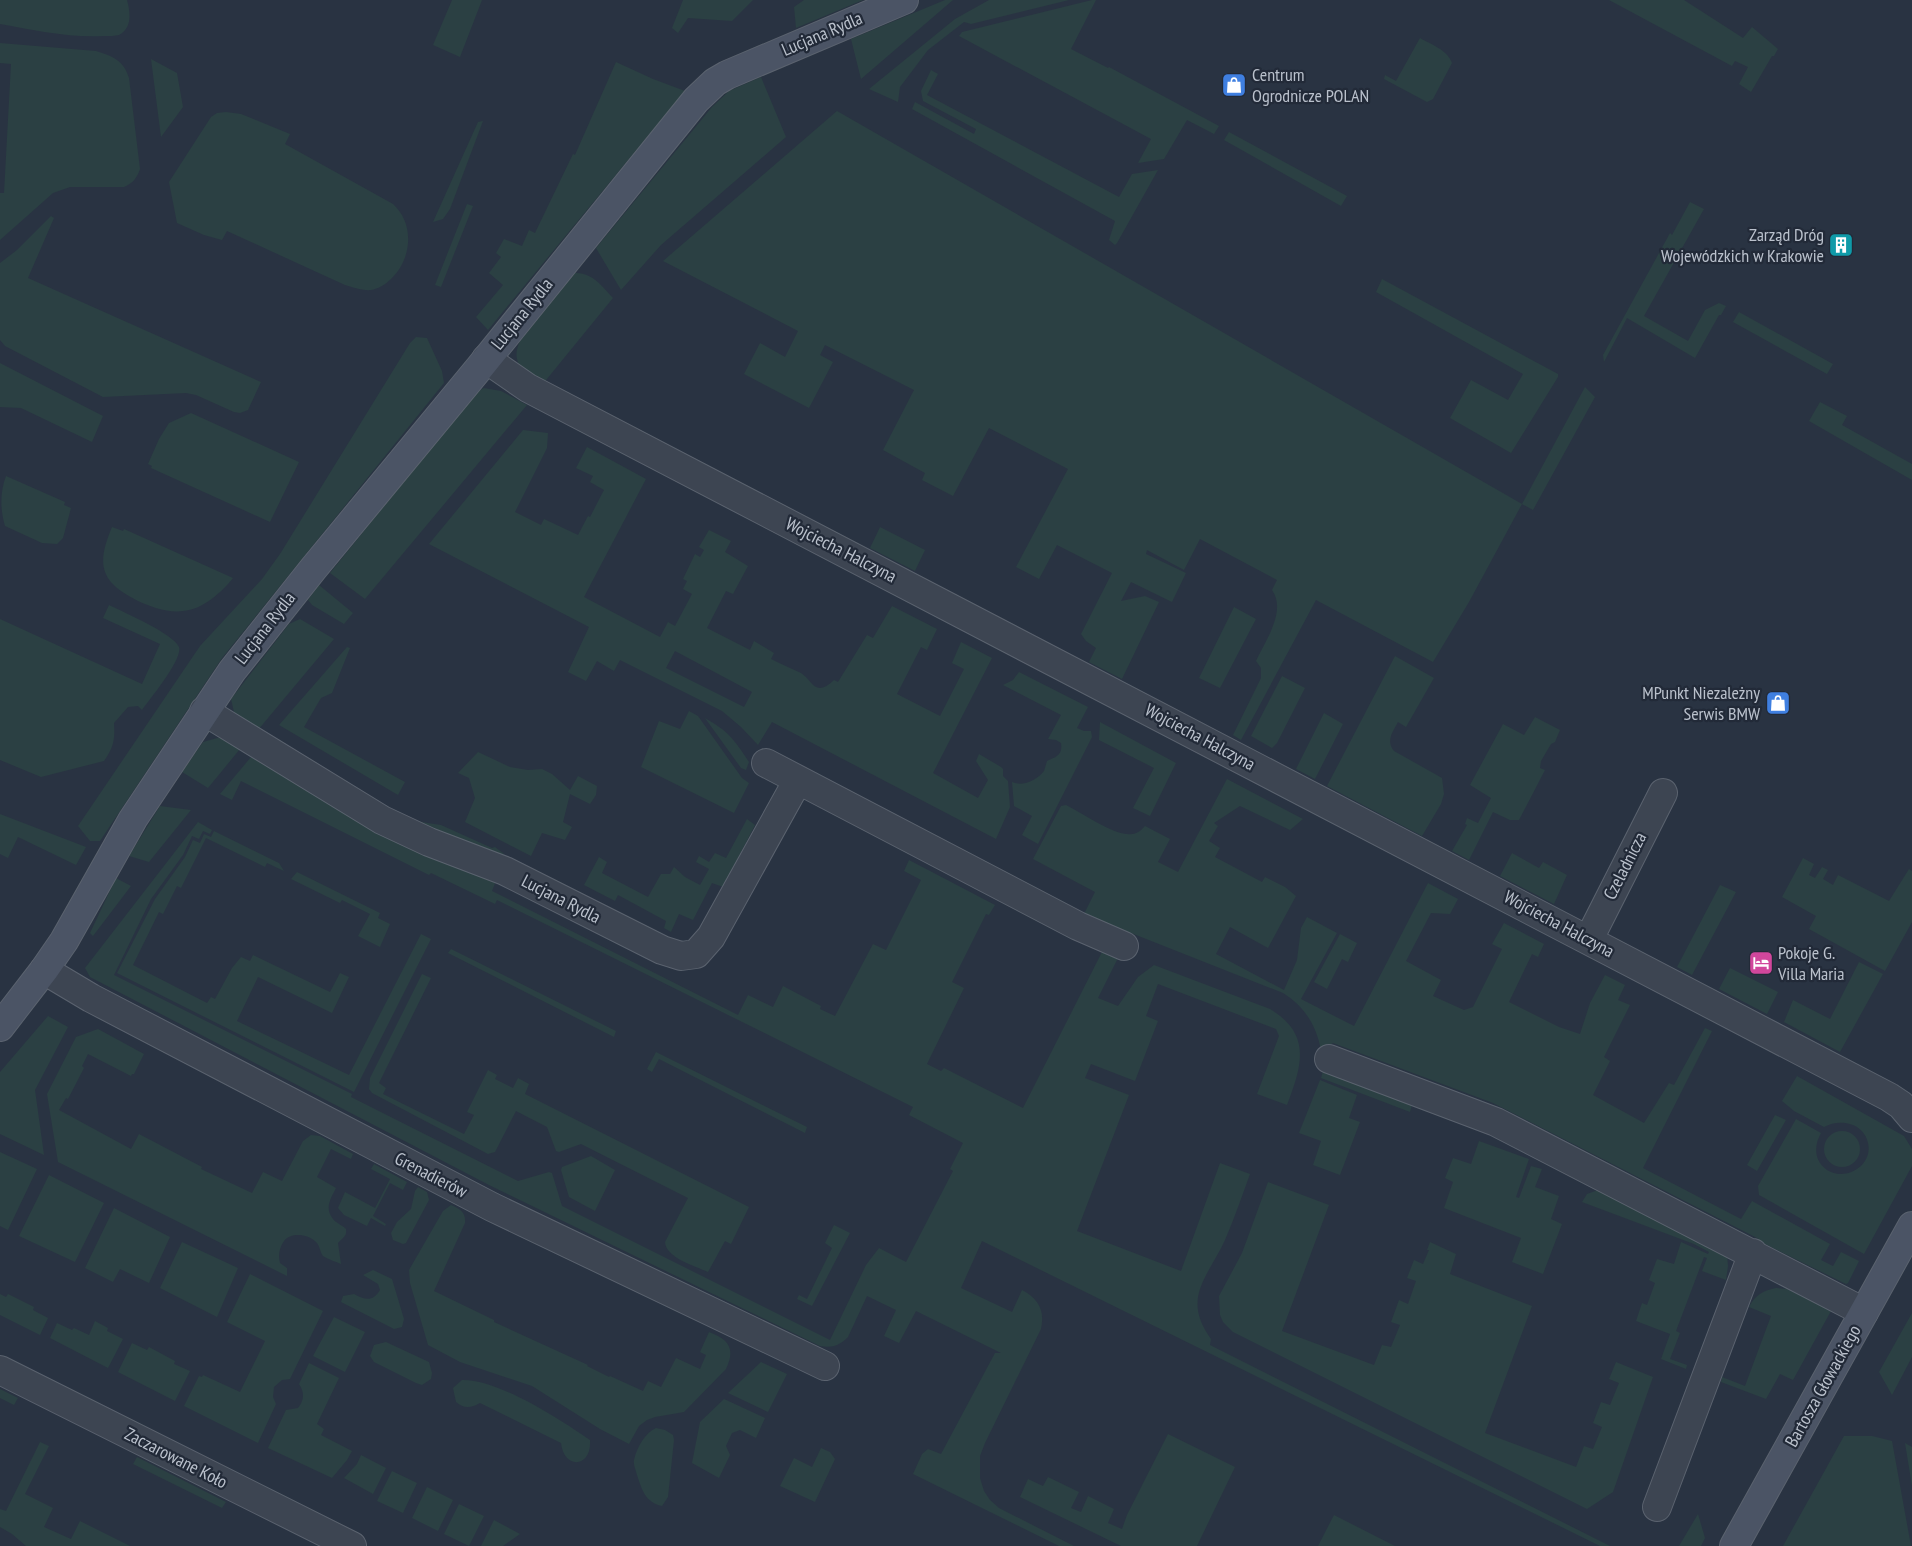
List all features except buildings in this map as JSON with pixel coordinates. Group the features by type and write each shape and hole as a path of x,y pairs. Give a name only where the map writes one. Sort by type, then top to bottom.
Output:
{"street":[{"name":"Lucjana Rydla","path":"0,1026 64,941 132,819 232,671 287,601 690,108 715,82 736,71 904,0"},
{"name":"Wojciecha Halczyna","path":"486,359 528,388 1589,939 1889,1097 1901,1105 1912,1118"},
{"name":"Lucjana Rydla","path":"204,712 406,832 505,871 662,950 681,956 696,954 712,937 798,780"},
{"path":"766,763 1078,926 1124,946"},
{"name":"Czeladnicza","path":"1589,939 1663,793"},
{"name":"Grenadierów","path":"44,970 90,998 492,1207 825,1366"},
{"path":"1329,1059 1496,1122 1753,1253 1864,1312"},
{"name":"Bartosza Głowackiego","path":"1734,1546 1912,1226"},
{"path":"1657,1507 1753,1253"},
{"name":"Zaczarowane Koło","path":"0,1370 352,1546"}],"green space":[{"path":"0,0 127,0 129,19 127,28 119,35 78,36 52,33 0,24"},
{"path":"452,0 482,0 460,57 433,45"},
{"path":"683,0 753,0 732,21 688,18 678,33 672,28"},
{"path":"804,0 863,0 796,28 794,7"},
{"path":"945,0 953,0 861,79 851,39"},
{"path":"989,0 1069,0 971,24 964,22 928,50 900,87 898,102 869,89 955,19"},
{"path":"1096,0 1071,49 1109,67 1219,126 1214,134 1187,120 1164,159 1138,163 1151,139 959,36 962,32"},
{"path":"1609,0 1684,0 1743,38 1752,27 1778,49 1751,92 1739,84 1748,67 1735,61 1732,66"},
{"path":"1420,38 1447,54 1452,63 1433,99 1427,102 1384,79 1385,75 1396,81"},
{"path":"0,43 96,51 113,57 121,63 129,78 140,169 134,180 124,187 70,187 53,193 0,240 0,193 4,193 11,64 0,63"},
{"path":"151,59 177,73 183,107 161,137"},
{"path":"616,62 685,91 488,330 476,317 503,285 489,273 501,257 496,253 504,239 522,246 529,230 535,233 573,154 575,155"},
{"path":"931,70 938,74 927,95 1119,197 1132,174 1158,170 1117,243 1115,245 1109,240 1115,221 912,109 915,102 974,134 976,129 923,101 921,91"},
{"path":"761,77 786,137 661,245 621,290 596,248 712,107 729,91"},
{"path":"837,111 1522,504 1469,602 1433,662 1316,600 1241,740 1233,735 1261,678 1261,668 1256,661 1276,616 1276,598 1272,590 1277,580 1200,539 1184,570 1147,550 1146,554 1186,573 1172,602 1131,582 1121,601 1145,596 1159,602 1122,679 1089,662 1096,648 1086,641 1081,634 1112,573 1057,545 1039,579 1016,567 1068,469 989,428 953,496 922,480 925,473 883,450 914,390 825,345 820,355 833,362 809,408 744,374 760,343 785,357 798,331 663,261"},
{"path":"217,113 241,114 290,134 285,144 393,204 405,221 408,231 408,242 403,262 387,283 374,289 358,289 345,285 227,231 222,240 204,235 177,223 169,182 211,117"},
{"path":"483,121 450,209 443,219 433,222 478,122"},
{"path":"1229,132 1347,196 1341,206 1224,140"},
{"path":"1690,202 1704,209 1644,316 1688,341 1705,310 1719,303 1726,306 1695,358 1627,318 1604,362 1603,355 1670,233 1672,235"},
{"path":"467,204 473,206 441,287 435,285"},
{"path":"51,216 54,218 28,278 261,382 248,410 240,413 234,412 196,395 186,393 103,397 5,346 0,340 0,263 17,250"},
{"path":"575,273 581,273 592,278 613,298 542,385 521,367 518,362 517,349 520,341"},
{"path":"1382,279 1558,374 1558,377 1511,453 1450,418 1471,380 1508,400 1523,374 1376,292"},
{"path":"1739,312 1833,364 1827,374 1733,322"},
{"path":"416,337 427,338 442,371 444,383 222,658 100,841 90,841 78,826 200,646 262,579 280,554 410,343"},
{"path":"0,363 103,416 92,442 21,408 0,407"},
{"path":"1585,387 1595,397 1533,510 1522,504"},
{"path":"484,388 501,391 527,405 365,599 330,573 476,392"},
{"path":"1820,402 1847,416 1842,425 1912,464 1912,480 1809,421"},
{"path":"191,413 299,462 270,522 151,468 152,466 148,464 159,439 169,423"},
{"path":"523,430 548,433 547,448 515,512 541,525 544,519 578,535 604,490 590,482 593,476 576,468 587,447 646,479 584,597 660,637 668,622 675,626 692,594 683,589 687,581 683,579 695,554 700,557 704,550 699,547 709,530 731,541 725,552 748,566 733,594 726,591 707,628 750,650 754,641 774,653 771,659 801,673 818,688 823,688 834,680 838,682 867,635 873,638 892,606 937,629 927,650 921,647 897,694 940,716 964,669 952,663 961,642 992,658 933,773 978,798 988,780 976,761 979,754 1003,769 1003,776 1008,781 1010,807 996,839 772,722 758,745 722,711 620,660 614,671 597,661 586,681 568,672 589,627 429,544","holes":["675,651 752,692 744,707 666,668"]},
{"path":"6,476 65,502 64,505 71,508 63,538 57,544 42,543 5,526 1,501"},
{"path":"112,527 123,531 124,529 233,578 211,599 190,610 171,611 143,603 116,587 105,571 103,562 104,552"},
{"path":"880,527 925,550 915,571 870,548"},
{"path":"319,585 353,613 344,624 312,605 308,600"},
{"path":"109,605 168,636 179,647 176,660 165,679 142,710 138,706 128,707 114,723 113,743 104,761 41,777 0,760 0,619 142,684 160,644 103,618"},
{"path":"1234,607 1256,619 1220,688 1199,678"},
{"path":"300,619 334,639 258,730 235,716 231,699 289,624"},
{"path":"347,647 350,648 332,693 321,698 304,727 405,782 398,795 279,725"},
{"path":"1395,656 1434,678 1406,727 1398,722 1390,740 1394,751 1442,778 1444,794 1441,804 1422,836 1327,786"},
{"path":"1019,672 1088,707 1077,728 1091,731 1092,737 1038,844 1022,835 1032,816 1014,806 1012,782 1021,784 1034,780 1044,771 1047,761 1060,753 1061,743 1048,739 1061,715 1003,685 1013,680"},
{"path":"1282,676 1305,688 1277,743 1272,748 1251,736"},
{"path":"689,711 698,716 742,778 749,783 734,813 641,767 659,721 680,729"},
{"path":"1324,713 1343,724 1315,779 1296,769"},
{"path":"1535,717 1560,730 1555,742 1551,744 1541,761 1540,768 1545,770 1519,820 1510,820 1493,812 1469,860 1452,851 1467,825 1465,824 1467,818 1478,823 1491,798 1470,785 1503,724 1524,735"},
{"path":"705,718 735,741 749,762 746,770 741,768"},
{"path":"1100,722 1176,763 1150,816 1133,808 1154,768 1099,740"},
{"path":"221,737 240,749 208,788 182,772 203,742"},
{"path":"478,752 510,767 528,770 542,769 552,774 570,790 578,776 597,786 596,795 590,804 570,794 563,822 572,827 565,840 542,833 531,856 465,822 475,798 469,778 458,773"},
{"path":"251,757 384,835 427,855 496,881 492,891 738,1015 748,995 773,1007 783,986 821,1006 820,1009 835,1016 873,944 886,950 921,880 904,871 909,860 995,905 989,915 986,914 952,982 964,988 927,1064 941,1071 944,1068 1023,1108 1103,950 1119,956 1098,998 1118,1006 1138,977 1154,965 1270,1009 1283,1019 1292,1029 1298,1040 1300,1052 1297,1077 1287,1105 1257,1094 1279,1036 1276,1029 1158,984 1146,1016 1158,1021 1135,1081 1091,1064 1085,1078 1129,1095 1077,1231 1181,1271 1220,1163 1250,1174 1225,1240 1200,1288 1198,1311 1202,1324 1211,1339 1210,1345 1610,1546 1600,1546 982,1241 961,1288 1012,1312 1022,1290 1037,1302 1041,1311 1042,1323 1041,1329 985,1443 980,1456 980,1478 984,1491 999,1508 1074,1546 1059,1546 913,1474 922,1454 928,1449 941,1454 995,1353 1001,1353 916,1311 899,1343 884,1336 896,1310 867,1296 848,1337 835,1346 820,1346 489,1185 90,977 85,968 198,822 212,830 210,834 203,831 199,839 192,836 183,855 151,899 114,975 352,1094 351,1097 518,1181 549,1172 552,1173 562,1206 830,1340 866,1265 879,1248 906,1262 953,1171 950,1169 963,1143 909,1115 913,1107 497,900 495,904 431,873 429,875 241,781 232,800 220,794"},
{"path":"1227,779 1303,819 1290,830 1240,806 1214,823 1218,826 1209,841 1220,848 1215,857 1262,882 1265,877 1285,887 1296,896 1268,948 1230,927 1216,954 1284,990 1297,960 1301,928 1307,917 1337,933 1301,999 1354,1026 1428,883 1458,899 1450,914 1431,913 1406,961 1441,980 1433,996 1464,1010 1473,1007 1502,949 1492,944 1504,923 1544,944 1538,957 1532,954 1509,1002 1559,1027 1580,1034 1590,1003 1605,975 1625,985 1618,1000 1630,1005 1604,1057 1610,1061 1593,1095 1644,1123 1669,1083 1674,1085 1705,1028 1712,1031 1643,1168 1741,1219 1752,1201 1830,1244 1821,1260 1833,1266 1841,1252 1859,1261 1848,1283 1846,1284 1759,1241 1759,1239 1493,1103 1333,1043 1321,1050 1313,1025 1298,1004 1291,998 1283,993 1131,933 1121,933 1082,918 1095,892 1033,859 1061,806 1066,805 1105,827 1121,833 1135,833 1145,826 1170,839 1158,862 1178,872"},
{"path":"160,806 191,810 149,862 129,856"},
{"path":"0,814 86,847 76,865 18,837 8,858 0,854"},
{"path":"747,819 755,825 723,887 712,883 693,920 679,914 671,932 664,928 666,921 618,895 615,901 584,885 599,857 607,862 602,873 648,897 661,874 670,874 674,867 685,877 700,885 709,869 696,862 699,856 709,862 715,853 726,858"},
{"path":"415,821 441,825 492,848 495,847 506,857 447,836"},
{"path":"214,831 279,863 284,871 267,863 265,867 206,838 181,888 177,886 163,914 159,912 133,965 207,1003 211,997 215,999 232,968 241,957 250,961 253,955 330,992 340,973 349,977 332,1013 258,977 237,1021 349,1075 421,934 431,939 354,1092 117,973 155,899 185,857 193,840 200,843 204,834 211,837"},
{"path":"1512,853 1539,868 1543,862 1567,875 1554,904 1500,876"},
{"path":"1803,858 1814,864 1809,875 1815,878 1822,867 1828,870 1823,879 1833,885 1838,875 1889,901 1909,869 1912,871 1912,922 1885,971 1809,929 1816,916 1782,897"},
{"path":"297,872 380,913 378,918 390,924 380,947 358,936 370,914 342,900 340,903 291,879"},
{"path":"116,878 131,886 93,936 90,933"},
{"path":"1720,885 1736,892 1692,975 1677,967"},
{"path":"1340,934 1357,943 1348,962 1342,959 1327,989 1314,982"},
{"path":"451,949 616,1031 614,1037 448,953"},
{"path":"1859,962 1883,974 1840,1052 1784,1022 1793,1000 1830,1019"},
{"path":"1730,968 1778,992 1767,1014 1719,989"},
{"path":"422,974 431,978 379,1083 386,1088 383,1094 464,1134 474,1115 467,1112 488,1070 497,1075 495,1079 513,1088 518,1078 529,1084 525,1094 749,1207 731,1244 725,1241 708,1272 670,1253 665,1242 688,1198 581,1144 559,1152 556,1151 547,1127 516,1111 495,1152 488,1154 372,1093 369,1089 370,1078"},
{"path":"48,1016 68,1027 35,1090 44,1155 0,1134 0,1072"},
{"path":"98,1029 144,1054 134,1074 131,1076 88,1054 82,1066 84,1068 68,1099 66,1098 59,1110 131,1149 139,1134 202,1167 201,1169 252,1193 263,1172 282,1181 303,1141 311,1135 320,1136 353,1154 351,1159 331,1149 317,1177 336,1188 330,1199 329,1211 333,1219 346,1229 345,1235 338,1243 341,1264 323,1256 313,1239 295,1235 284,1241 279,1252 280,1263 287,1268 287,1276 58,1162 47,1094 76,1037"},
{"path":"656,1052 807,1127 805,1133 659,1059 652,1072 647,1069"},
{"path":"1323,1071 1412,1105 1410,1112 1321,1078"},
{"path":"1797,1076 1904,1136 1912,1149 1912,1166 1864,1254 1759,1195 1758,1186 1796,1119 1821,1133 1816,1149 1818,1160 1825,1169 1838,1174 1845,1174 1858,1168 1867,1158 1869,1151 1866,1136 1857,1127 1850,1124 1837,1123 1824,1127 1794,1111 1782,1101"},
{"path":"1320,1080 1357,1095 1349,1118 1360,1122 1340,1175 1313,1165 1321,1141 1299,1133"},
{"path":"1775,1115 1786,1120 1757,1171 1747,1165"},
{"path":"1842,1131 1849,1132 1855,1136 1859,1142 1859,1156 1855,1162 1849,1166 1842,1167 1835,1166 1829,1162 1825,1156 1824,1149 1825,1142 1829,1136 1835,1132"},
{"path":"1479,1141 1529,1159 1516,1197 1519,1198 1531,1166 1542,1169 1535,1187 1559,1196 1551,1219 1562,1224 1543,1274 1512,1262 1521,1238 1444,1208 1453,1182 1445,1178 1453,1158 1471,1164"},
{"path":"0,1152 37,1169 8,1230 0,1226"},
{"path":"591,1156 615,1170 595,1211 569,1197 561,1170 562,1167"},
{"path":"374,1164 407,1182 403,1190 390,1183 373,1216 386,1224 385,1226 371,1218 367,1226 344,1215 338,1208 345,1192 375,1208 390,1179 371,1169"},
{"path":"49,1175 104,1203 75,1262 19,1236"},
{"path":"1268,1182 1329,1205 1282,1331 1374,1365 1382,1345 1391,1347 1400,1325 1391,1322 1399,1300 1408,1304 1416,1281 1407,1278 1414,1260 1423,1264 1430,1242 1456,1254 1450,1274 1532,1306 1485,1433 1576,1467 1584,1446 1593,1449 1602,1427 1593,1423 1601,1402 1610,1405 1619,1383 1609,1379 1616,1362 1653,1377 1613,1492 1587,1509 1233,1332 1223,1322 1220,1315 1219,1296 1242,1253"},
{"path":"418,1187 427,1192 429,1200 406,1243 403,1244 393,1240 391,1233 397,1222 411,1209 415,1191"},
{"path":"1598,1190 1727,1255 1726,1280 1702,1271 1707,1258 1704,1257 1676,1331 1680,1333 1670,1359 1687,1365 1686,1369 1661,1359 1670,1334 1636,1321 1642,1303 1647,1305 1655,1283 1649,1280 1657,1259 1674,1264 1681,1242 1708,1254 1709,1252 1694,1244 1582,1202 1587,1194"},
{"path":"451,1205 462,1211 465,1223 434,1291 494,1320 494,1322 588,1365 609,1377 643,1391 648,1381 661,1387 676,1358 700,1369 706,1355 700,1352 709,1332 721,1338 728,1345 730,1355 726,1369 684,1412 647,1420 639,1426 629,1444 600,1429 532,1386 460,1362 428,1345 410,1283 409,1270 443,1211"},
{"path":"114,1208 170,1237 149,1283 120,1269 113,1282 85,1268"},
{"path":"834,1225 850,1233 812,1306 797,1299 799,1295 807,1299 832,1248 825,1243"},
{"path":"182,1242 238,1268 217,1317 160,1288"},
{"path":"373,1270 392,1279 404,1319 402,1327 394,1329 341,1302 343,1296 354,1294 368,1299 375,1297 380,1290 378,1284 363,1275"},
{"path":"250,1274 323,1311 290,1379 282,1380 274,1387 273,1397 276,1404 258,1443 184,1406 199,1376 202,1377 203,1375 240,1392 265,1341 227,1322"},
{"path":"1776,1288 1787,1289 1831,1311 1793,1380 1780,1374 1766,1399 1721,1382 1722,1377 1745,1386 1771,1316 1749,1307 1760,1294"},
{"path":"0,1294 6,1297 8,1294 34,1307 33,1310 48,1318 40,1335 0,1315"},
{"path":"1912,1313 1912,1357 1892,1395 1879,1372"},
{"path":"334,1317 365,1332 345,1372 313,1356"},
{"path":"95,1321 108,1328 107,1331 123,1339 108,1368 50,1338 57,1323 89,1335"},
{"path":"386,1342 429,1362 432,1373 431,1379 422,1385 374,1362 370,1356 374,1345"},
{"path":"132,1343 147,1350 149,1347 175,1361 174,1364 190,1371 175,1401 118,1372"},
{"path":"761,1362 787,1374 768,1412 728,1393"},
{"path":"309,1363 339,1378 317,1424 324,1429 321,1435 352,1451 332,1478 268,1448 286,1410 298,1408 302,1402 303,1393 299,1384"},
{"path":"462,1380 477,1381 511,1393 563,1422 590,1440 587,1456 577,1462 572,1461 563,1452 561,1443 480,1403 468,1407 462,1406 456,1402 453,1388"},
{"path":"0,1389 18,1398 14,1405 0,1398"},
{"path":"724,1399 765,1418 756,1438 740,1430 732,1433 726,1446 730,1455 719,1478 692,1463 700,1422"},
{"path":"656,1428 665,1430 673,1435 674,1440 668,1497 662,1506 652,1502 645,1495 634,1464 639,1445 648,1433"},
{"path":"1168,1434 1235,1467 1197,1546 1121,1546 1020,1497 1028,1479 1043,1486 1048,1477 1079,1492 1071,1508 1081,1512 1088,1496 1114,1509 1108,1523 1122,1529 1127,1515"},
{"path":"1844,1436 1872,1436 1892,1441 1911,1546 1783,1546"},
{"path":"40,1442 49,1446 25,1494 53,1508 44,1527 71,1539 80,1521 130,1546 26,1546 0,1527 0,1509 6,1511"},
{"path":"1905,1443 1912,1447 1912,1486"},
{"path":"821,1448 830,1452 835,1459 815,1502 780,1486 794,1458 812,1467"},
{"path":"361,1455 386,1468 373,1494 344,1478 357,1464"},
{"path":"137,1457 226,1502 222,1508 133,1464"},
{"path":"392,1471 417,1483 403,1513 377,1501"},
{"path":"427,1487 453,1500 438,1531 412,1518"},
{"path":"459,1504 484,1516 469,1546 444,1534"},
{"path":"1698,1514 1705,1538 1701,1546 1679,1546"},
{"path":"1334,1515 1395,1546 1318,1546"},
{"path":"494,1520 520,1534 503,1546 481,1546"}],"place":[{"name":"Centrum Ogrodnicze POLAN","path":"1234,85"},
{"name":"Zarząd Dróg Wojewódzkich w Krakowie","path":"1841,245"},
{"name":"MPunkt Niezależny Serwis BMW","path":"1778,703"},
{"name":"Pokoje G. Villa Maria","path":"1761,963"}]}
